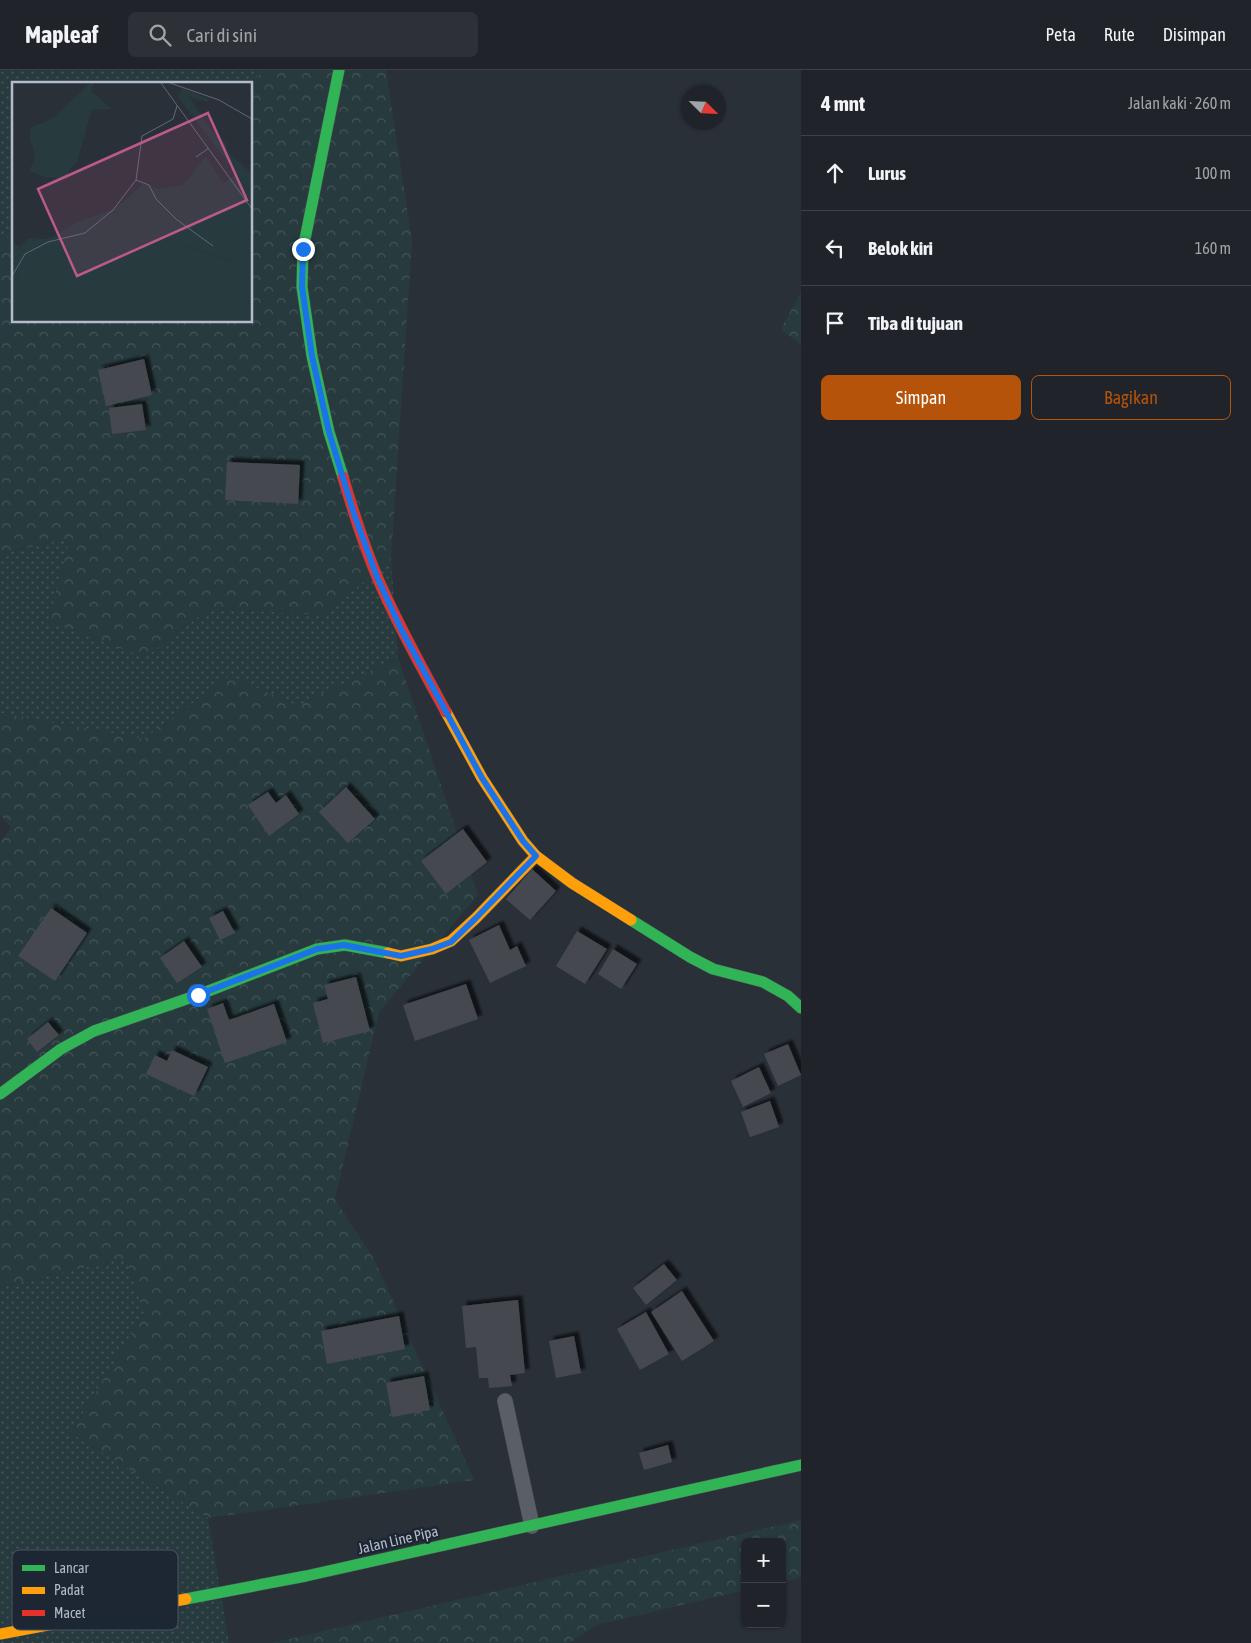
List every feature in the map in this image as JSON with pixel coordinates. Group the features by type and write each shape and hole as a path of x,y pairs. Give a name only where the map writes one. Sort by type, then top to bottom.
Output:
{"street":[{"path":"339,70 303,249 302,287 312,356 329,432 354,514 377,577 401,629 482,778 523,841 536,856 572,883 690,957 713,969 763,982 788,996 801,1008"},
{"path":"0,1094 61,1049 94,1031 198,995 317,949 344,945 401,956 432,949 451,942 536,856"},
{"name":"Jalan Line Pipa","path":"178,1600 306,1576 801,1465"},
{"name":"Jalan Line Pipa","path":"0,1634 21,1630"}],"lane":[{"path":"505,1402 532,1526"}],"green space":[{"path":"0,70 264,70 252,83 12,82 12,239 0,236"},
{"path":"264,70 386,70 412,241 391,559 323,615 210,608 145,657 48,622 70,538 0,554 0,236 12,239 12,322 252,322 252,83"},
{"path":"801,292 801,345 781,329"},
{"path":"70,538 145,657 210,608 323,615 391,559 398,657 298,706 230,676 144,739 0,713 0,554"},
{"path":"398,657 478,895 379,1012 335,1199 374,1259 474,1480 208,1518 71,1433 144,1313 126,1258 0,1287 0,842 11,828 0,814 0,713 144,739 230,676 298,706"},
{"path":"126,1258 144,1313 71,1433 208,1518 229,1643 0,1643 0,1287"},
{"path":"801,1520 801,1577 786,1581 786,1538 741,1538 741,1591 597,1625 569,1643 272,1643"}],"building":[{"path":"144,359 152,395 106,406 98,370"},
{"path":"142,404 146,430 112,434 109,408"},
{"path":"227,462 300,465 298,504 225,500"},
{"path":"346,787 375,819 348,843 319,812"},
{"path":"268,792 276,803 286,795 299,814 269,836 248,805"},
{"path":"463,829 487,862 446,894 421,861"},
{"path":"532,869 556,891 530,920 506,899"},
{"path":"51,908 87,933 55,981 18,956"},
{"path":"223,911 235,933 220,940 209,918"},
{"path":"499,925 510,950 517,946 526,966 490,983 469,940"},
{"path":"577,931 607,949 585,984 556,966"},
{"path":"184,941 202,967 177,983 160,958"},
{"path":"613,949 637,964 621,989 598,974"},
{"path":"356,977 370,1031 323,1043 313,1003 328,999 324,985"},
{"path":"466,984 478,1019 415,1041 403,1005"},
{"path":"223,1003 229,1020 274,1004 287,1042 225,1063 207,1009"},
{"path":"48,1022 59,1035 37,1052 27,1039"},
{"path":"788,1044 801,1075 778,1086 764,1054"},
{"path":"172,1050 208,1067 194,1096 146,1074 155,1055 167,1061"},
{"path":"759,1067 771,1093 743,1107 731,1081"},
{"path":"770,1101 779,1127 750,1137 741,1112"},
{"path":"664,1264 677,1280 646,1305 633,1288"},
{"path":"682,1291 714,1341 682,1361 651,1312"},
{"path":"518,1300 525,1373 510,1375 512,1386 489,1388 488,1378 479,1378 476,1347 466,1348 462,1306"},
{"path":"646,1312 669,1354 640,1370 617,1329"},
{"path":"399,1316 405,1349 327,1364 321,1331"},
{"path":"574,1336 581,1373 556,1378 549,1341"},
{"path":"424,1376 430,1410 392,1417 386,1383"},
{"path":"668,1445 672,1462 644,1470 639,1453"}],"traffic: fast":[{"path":"339,70 303,249 302,287 312,356 329,432 343,477"},
{"path":"631,920 713,969 763,982 788,996 801,1008"},
{"path":"0,1094 61,1049 94,1031 198,995 317,949 345,945 388,953"},
{"path":"186,1599 306,1576 801,1465"}],"traffic: slow":[{"path":"446,712 482,778 523,841 536,856 572,883 631,920"},
{"path":"388,953 401,956 432,949 451,941 536,856"},
{"path":"178,1601 186,1599"},
{"path":"0,1634 21,1630"}],"traffic: jam":[{"path":"343,477 378,579 402,630 446,712"}],"route":[{"path":"198,995 317,949 344,945 401,956 432,949 451,942 536,856 523,841 482,778 401,629 377,577 354,514 329,432 312,356 302,287 303,249"}]}
